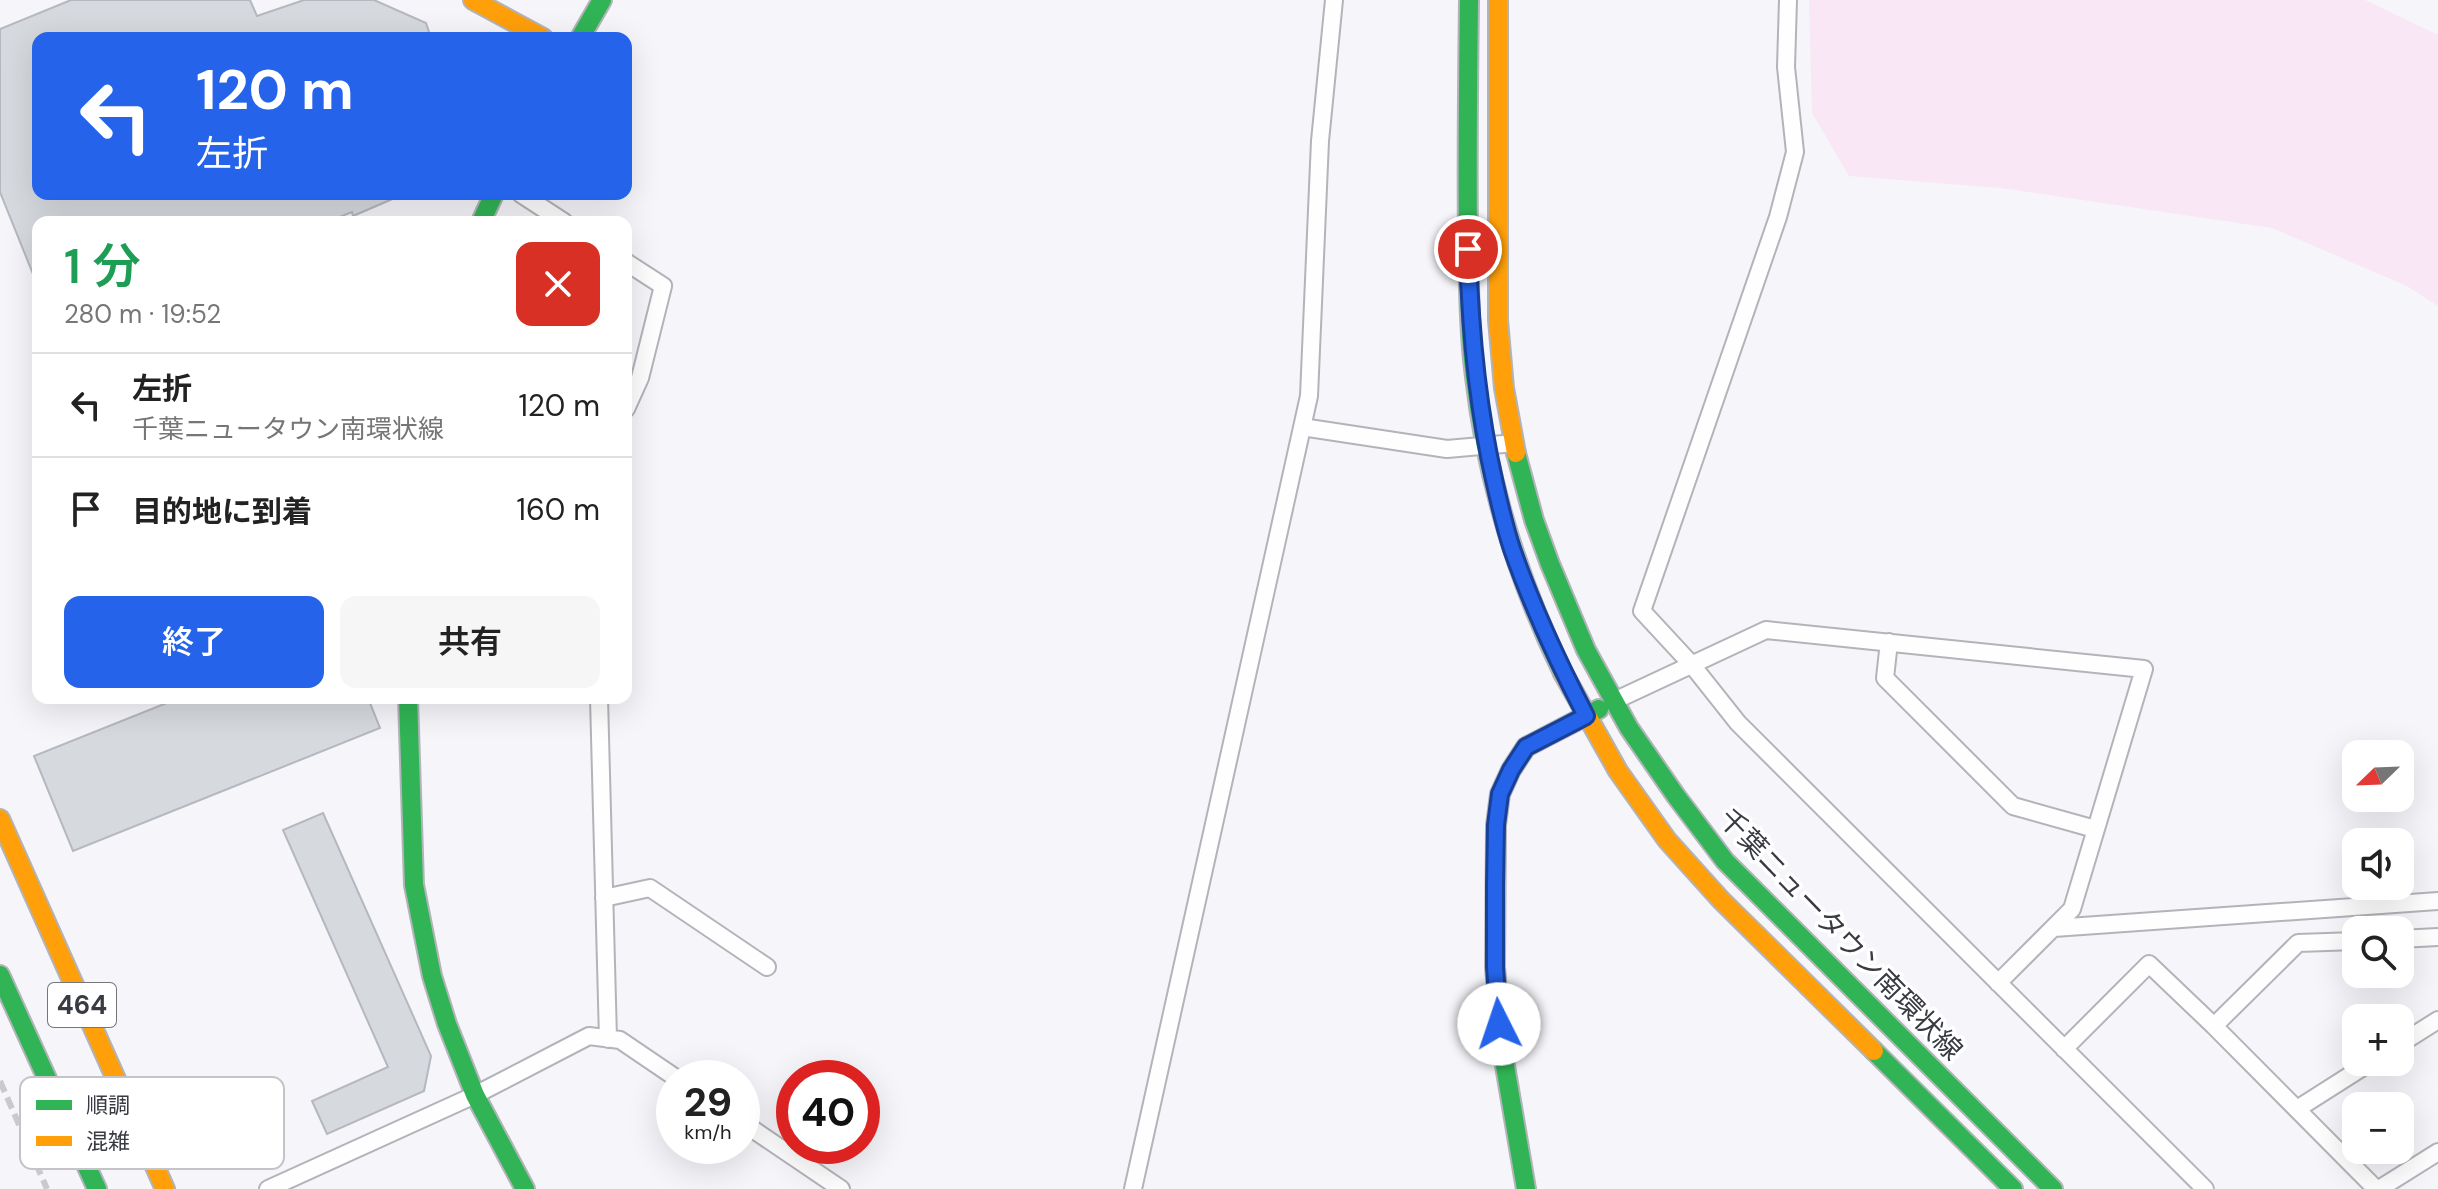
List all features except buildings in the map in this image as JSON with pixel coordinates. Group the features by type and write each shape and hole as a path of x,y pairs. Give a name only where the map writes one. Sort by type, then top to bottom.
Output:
{"main road":[{"path":"473,0 532,32"},
{"path":"583,32 602,0"},
{"name":"千葉ニュータウン南環状線","path":"1469,0 1469,306 1477,392 1486,447 1511,547 1561,668 1601,743 1651,819 1704,884 2013,1189"},
{"name":"千葉ニュータウン南環状線","path":"1498,0 1497,308 1504,390 1525,485 1549,563 1589,655 1628,727 1679,802 1725,861 2053,1189"},
{"path":"1526,1189 1498,1010 1495,967 1496,825 1500,794 1526,747 1614,701"},
{"path":"408,704 414,885 432,976 475,1095 525,1189"},
{"name":"464","path":"0,819 115,1077"},
{"name":"464","path":"0,975 46,1077"},
{"name":"464","path":"88,1169 97,1189"},
{"name":"464","path":"156,1169 165,1189"}],"street":[{"path":"1133,1189 1309,396 1320,141 1334,0"},
{"path":"1788,0 1786,67 1795,152 1778,217 1642,611 1692,665 1738,723 2205,1189"},
{"path":"530,200 555,216"},
{"path":"632,266 663,286 640,378 632,396"},
{"path":"1302,427 1447,449 1515,443"},
{"path":"1614,701 1766,630 2144,669 2072,909 1998,983"},
{"path":"1889,642 1885,678 2013,806 2095,829"},
{"path":"599,704 608,1039"},
{"path":"604,898 650,888 767,967"},
{"path":"2054,928 2438,901"},
{"path":"2414,938 2438,937"},
{"path":"2214,1026 2298,943 2342,941"},
{"path":"2064,1049 2149,964 2377,1189 2438,1152"},
{"path":"2414,1035 2438,1020"},
{"path":"268,1189 475,1095 589,1036 620,1040 656,1064"},
{"path":"2297,1109 2349,1076"},
{"path":"760,1134 841,1189"}],"shaded area":[{"path":"1809,0 2365,0 2438,35 2438,306 2407,286 2272,228 2001,188 1849,176 1812,113"}],"railway":[{"path":"0,1081 20,1127"},
{"path":"38,1169 47,1189"}],"traffic: fast":[{"path":"583,32 602,0"},
{"path":"1469,0 1470,325 1480,415 1507,529 1532,602 1563,673"},
{"path":"484,216 491,200"},
{"path":"1516,453 1534,520 1586,650 1629,728 1676,796 1725,861 2053,1189"},
{"path":"408,704 414,885 432,976 475,1095 525,1189"},
{"path":"1526,1189 1502,1048 1495,967 1496,825 1500,794 1526,747 1599,709"},
{"path":"0,975 46,1077"},
{"path":"1874,1051 2013,1189"},
{"path":"88,1169 97,1189"}],"traffic: slow":[{"path":"473,0 532,32"},
{"path":"1498,0 1498,320 1504,388 1516,453"},
{"path":"1563,673 1618,771 1667,840 1721,900 1874,1051"},
{"path":"0,819 115,1077"},
{"path":"156,1169 165,1189"}],"route":[{"path":"1468,249 1469,306 1477,392 1498,498 1511,547 1531,598 1586,716 1526,747 1500,794 1495,885 1499,1024"}]}
